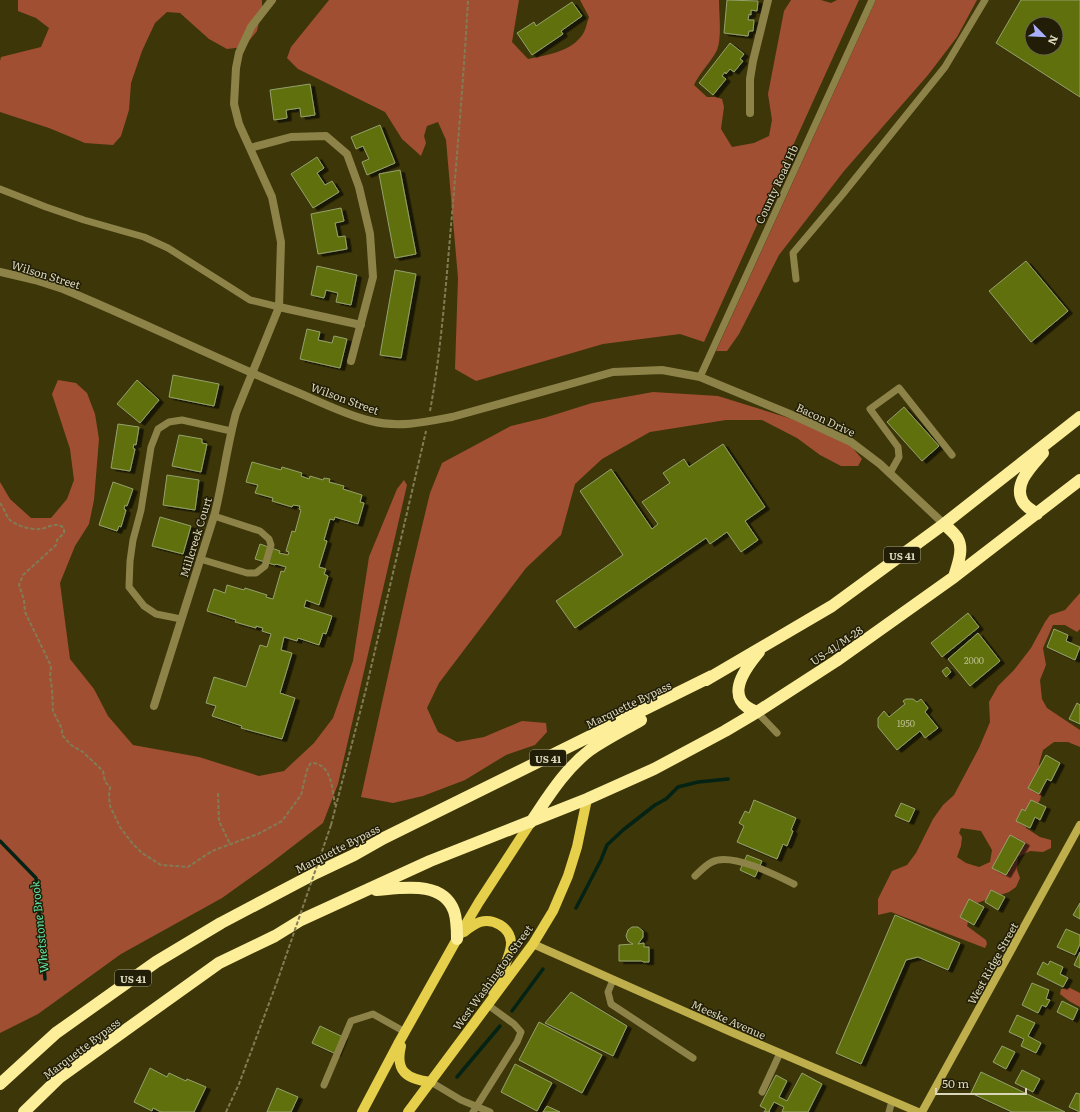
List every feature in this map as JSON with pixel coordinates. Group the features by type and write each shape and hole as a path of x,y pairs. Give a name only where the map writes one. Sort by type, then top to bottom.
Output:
{"highway":[{"name":"US 41","path":"712,676 832,606 944,524 1080,416"},
{"path":"1037,514 1022,500 1020,491 1021,483 1033,464 1064,430"},
{"name":"US-41/M-28","path":"587,799 654,769 757,712 836,661 954,577 1079,483"},
{"path":"944,524 958,539 960,550 954,577"},
{"path":"757,712 748,709 743,704 738,689 743,673 765,645"},
{"path":"531,822 553,789 571,768 590,750 712,676"},
{"name":"Marquette Bypass","path":"0,1084 56,1033 156,962 221,923 316,873 354,855 384,838 712,676"},
{"name":"Marquette Bypass","path":"24,1112 60,1078 218,964 275,936 301,920 430,862 587,799"},
{"path":"367,891 408,887 422,888 436,892 448,901 452,907 456,922 457,939"}],"main road":[{"name":"West Washington Street","path":"408,1112 533,944 553,911 568,876 578,847 587,799"},
{"path":"362,1112 457,939 531,822"},
{"path":"457,939 473,925 481,922 496,923 506,930 509,936 511,942 510,950 488,1005"},
{"path":"405,1032 399,1056 400,1067 413,1078 431,1082"}],"street":[{"path":"272,0 247,35 239,53 236,68 234,104 236,115 272,197 281,242 279,308 361,325"},
{"path":"750,113 750,79 768,0"},
{"path":"250,148 291,137 326,136 347,154 359,188 370,234 373,277 351,361"},
{"name":"Wilson Street","path":"0,272 35,280 63,289 252,373 346,412 372,421 397,424 428,422 452,418 613,372 662,370 700,377"},
{"name":"Millcreek Court","path":"154,706 214,516 222,485 231,431 236,413 279,308"},
{"name":"Bacon Drive","path":"700,377 797,417 851,442 880,464 944,524"},
{"name":"West Ridge Street","path":"922,1112 1080,825"},
{"name":"Meeske Avenue","path":"533,944 918,1112"}],"lane":[{"name":"County Road Hb","path":"700,377 872,0"},
{"path":"796,279 793,253 842,195 945,67 985,0"},
{"path":"0,189 69,215 144,237 168,248 250,300 279,308"},
{"path":"890,473 899,457 898,447 870,410 899,388 952,455"},
{"path":"181,619 156,614 144,606 129,587 130,561 133,540 141,510 151,447 158,430 168,422 182,420 231,431"},
{"path":"200,559 247,573 256,573 265,566 271,545 269,539 260,531 214,516"},
{"path":"757,712 777,733"},
{"path":"694,876 712,862 724,859 748,864 794,884"},
{"path":"613,980 608,992 611,1004 692,1058"},
{"path":"475,1109 517,1042 521,1032 514,1024 488,1005"},
{"path":"324,1085 351,1021 373,1014 405,1032"},
{"path":"762,1092 780,1053"},
{"path":"431,1082 475,1109 490,1112"},
{"path":"889,1112 892,1101"}],"path":[{"path":"226,1112 239,1084 277,982 331,825 366,689 428,422 437,372 449,248 465,60 468,0"},
{"path":"0,503 9,519 21,526 39,529 52,524 59,524 64,528 64,533 57,540 56,545 24,575 19,585 24,600 25,612 51,666 50,676 53,711 62,729 62,736 71,745 83,752 103,771 105,782 110,787 108,796 110,806 120,828 142,853 161,865 188,867 212,851 258,834 282,821 301,795 308,766 311,763 317,763 324,768 329,775 336,806"},
{"path":"218,793 219,821 230,844"}],"shaded area":[{"path":"18,0 262,0 262,8 257,31 244,47 227,49 209,39 180,13 167,12 155,23 142,51 131,83 129,110 121,136 113,145 85,143 49,128 0,112 1,57 41,47 49,28 36,18 18,11"},
{"path":"329,0 519,0 512,42 528,59 558,52 572,45 578,40 584,32 589,17 580,0 719,0 719,45 712,59 694,85 707,97 722,99 724,107 721,129 732,147 754,143 769,136 772,120 768,94 784,11 791,0 821,0 831,3 837,0 859,0 704,342 680,334 603,344 476,381 455,369 458,278 446,140 438,122 427,126 424,136 426,143 421,156 402,139 385,112 298,69 287,58 291,47"},
{"path":"876,0 977,0 957,37 928,75 844,171 779,255 739,334 727,351 716,351"},
{"path":"58,380 76,383 87,393 95,414 99,439 94,500 89,524 75,546 60,583 70,659 94,689 108,716 133,745 199,757 259,776 284,771 314,743 333,718 353,661 369,557 397,489 404,480 407,485 338,784 323,823 222,898 121,954 38,1014 0,1033 0,482 10,499 31,518 51,518 67,499 74,480 70,449 52,394"},
{"path":"653,392 718,396 795,420 851,446 862,459 858,466 841,466 820,455 797,438 762,420 726,420 650,432 602,459 575,484 561,535 526,568 439,683 427,708 438,732 457,742 484,737 522,721 546,723 547,732 535,745 506,755 465,780 423,796 393,803 361,797 430,493 442,463 511,426 544,418 592,403"},
{"path":"1080,593 1080,629 1077,632 1065,625 1053,625 1043,648 1046,665 1040,680 1042,699 1047,708 1080,730 1080,747 1068,742 1054,742 1043,750 1039,764 1044,784 1040,800 1028,819 1026,828 1040,837 1051,840 1051,848 1043,852 1030,851 1018,857 1017,870 1020,878 1016,887 1009,892 977,903 969,917 967,926 986,940 987,944 985,948 891,912 878,915 878,899 892,871 907,865 916,853 933,819 943,805 954,795 979,748 990,722 989,702 998,686 1014,670 1031,648 1050,615 1065,610","holes":["961,828 981,831 992,850 990,862 979,867 966,863 957,857 961,846 962,837 959,833"]},
{"path":"1070,988 1080,993 1080,1007 1060,994 1061,989"}],"building":[{"path":"727,0 758,1 757,11 751,10 751,15 749,14 748,20 754,20 753,31 749,31 748,36 724,33"},
{"path":"1021,0 1080,0 1080,97 996,43"},
{"path":"572,2 582,16 561,31 563,34 532,55 517,33 534,22 536,26"},
{"path":"730,43 744,54 740,59 743,61 734,72 730,69 726,74 725,72 722,76 726,79 713,95 699,83"},
{"path":"310,84 315,115 301,117 300,108 286,110 287,118 274,120 270,90"},
{"path":"380,125 395,163 367,175 362,162 369,159 363,146 356,149 351,137"},
{"path":"317,157 324,168 317,173 325,185 332,181 339,192 313,208 291,174"},
{"path":"400,170 416,254 395,258 379,174"},
{"path":"341,208 344,221 335,223 338,237 345,236 347,249 318,254 311,214"},
{"path":"1026,261 1068,311 1031,342 989,291"},
{"path":"317,266 357,275 351,305 336,302 338,293 326,290 324,298 311,295"},
{"path":"395,270 416,274 401,358 380,355"},
{"path":"307,329 320,332 318,340 332,343 334,336 347,339 340,368 300,359"},
{"path":"173,375 219,384 214,406 169,397"},
{"path":"137,380 159,400 140,423 117,404"},
{"path":"904,407 939,446 922,461 887,422"},
{"path":"118,424 139,427 136,445 134,444 133,448 135,449 130,471 111,468"},
{"path":"179,435 202,439 202,443 207,444 201,472 172,466"},
{"path":"723,444 765,507 745,521 758,540 741,552 727,532 710,544 706,538 575,628 556,601 623,555 580,491 611,469 652,529 658,524 642,502 670,483 663,473 684,459 689,467"},
{"path":"252,462 281,470 282,467 302,473 301,476 309,479 310,476 323,480 324,478 330,479 329,482 344,486 343,489 362,495 360,502 364,503 358,524 335,517 334,520 330,519 324,540 327,541 319,567 326,569 324,574 328,576 319,605 306,600 304,607 332,616 326,634 323,633 319,645 298,638 297,641 284,637 281,650 292,653 280,693 295,698 282,739 241,728 242,726 212,716 216,706 206,703 214,677 246,687 260,645 267,647 271,634 262,631 263,628 256,626 256,628 235,622 236,620 207,611 214,589 225,593 227,585 244,590 245,588 267,595 266,597 273,599 281,571 284,572 286,567 255,559 260,544 280,551 279,553 288,555 289,552 286,551 292,531 295,532 301,510 299,509 300,506 293,505 292,507 272,501 273,498 255,493 258,485 246,482"},
{"path":"167,475 199,480 195,510 163,505"},
{"path":"113,482 133,489 127,506 125,505 124,509 126,510 121,527 119,526 117,531 99,525"},
{"path":"160,517 191,526 183,554 152,546"},
{"path":"968,613 979,627 942,657 931,643"},
{"path":"1054,629 1068,635 1066,641 1080,647 1075,660 1047,647"},
{"path":"978,633 1000,661 970,686 948,659"},
{"path":"947,667 951,672 946,677 942,671"},
{"path":"906,699 913,699 917,702 921,699 928,708 925,712 938,728 925,738 920,731 897,750 878,727 878,718 884,711 889,717 905,704 903,701"},
{"path":"1077,703 1080,705 1080,724 1069,719"},
{"path":"1046,755 1060,763 1051,781 1047,779 1039,794 1028,788"},
{"path":"754,800 796,818 787,846 783,844 777,859 737,842 744,826 739,823 745,811 749,813"},
{"path":"1031,800 1046,807 1040,820 1035,817 1030,828 1016,821 1022,809 1025,811"},
{"path":"901,803 915,809 909,822 895,816"},
{"path":"1010,835 1025,843 1006,875 992,868"},
{"path":"747,855 762,861 755,877 740,870"},
{"path":"991,890 1005,897 998,910 985,902"},
{"path":"969,899 984,907 974,925 960,917"},
{"path":"1080,903 1080,919 1073,915"},
{"path":"895,915 960,943 948,970 918,957 906,960 861,1064 836,1053"},
{"path":"632,927 638,927 643,931 643,937 638,944 644,943 644,947 649,947 649,962 619,961 619,945 633,944 628,941 626,936 628,930"},
{"path":"1066,929 1080,935 1080,944 1075,955 1057,947"},
{"path":"1080,952 1080,968 1074,965"},
{"path":"1050,961 1063,967 1060,974 1068,978 1063,987 1037,974 1043,962 1048,965"},
{"path":"1032,983 1049,990 1046,999 1050,1000 1046,1007 1042,1005 1038,1013 1022,1005"},
{"path":"571,992 627,1026 613,1056 545,1023"},
{"path":"1062,1001 1078,1009 1073,1020 1057,1012"},
{"path":"1017,1015 1035,1023 1028,1036 1041,1043 1036,1053 1021,1046 1024,1039 1009,1032"},
{"path":"539,1022 602,1055 582,1093 519,1060"},
{"path":"320,1026 343,1037 336,1054 312,1043"},
{"path":"1002,1046 1015,1052 1006,1069 993,1062"},
{"path":"515,1064 552,1083 537,1111 501,1092"},
{"path":"150,1068 167,1077 169,1073 186,1081 187,1079 206,1087 194,1112 161,1112 153,1108 152,1111 134,1102"},
{"path":"1022,1070 1040,1079 1033,1092 1015,1083"},
{"path":"981,1072 1065,1112 1012,1112 971,1093"},
{"path":"802,1073 822,1084 808,1112 782,1112 784,1107 774,1102 769,1111 770,1112 764,1112 766,1109 760,1106 776,1075 787,1081 779,1097 787,1101"},
{"path":"277,1088 298,1097 291,1112 267,1112"},
{"path":"1076,1093 1080,1094 1080,1112 1069,1107"},
{"path":"547,1106 560,1112 543,1112"}],"waterway":[{"path":"576,908 601,860 607,845 623,830 655,805 666,799 678,787 698,782 728,779"},
{"name":"Whetstone Brook","path":"0,841 36,878 45,979"},
{"path":"512,1011 543,969"},
{"path":"457,1077 500,1026"}]}
